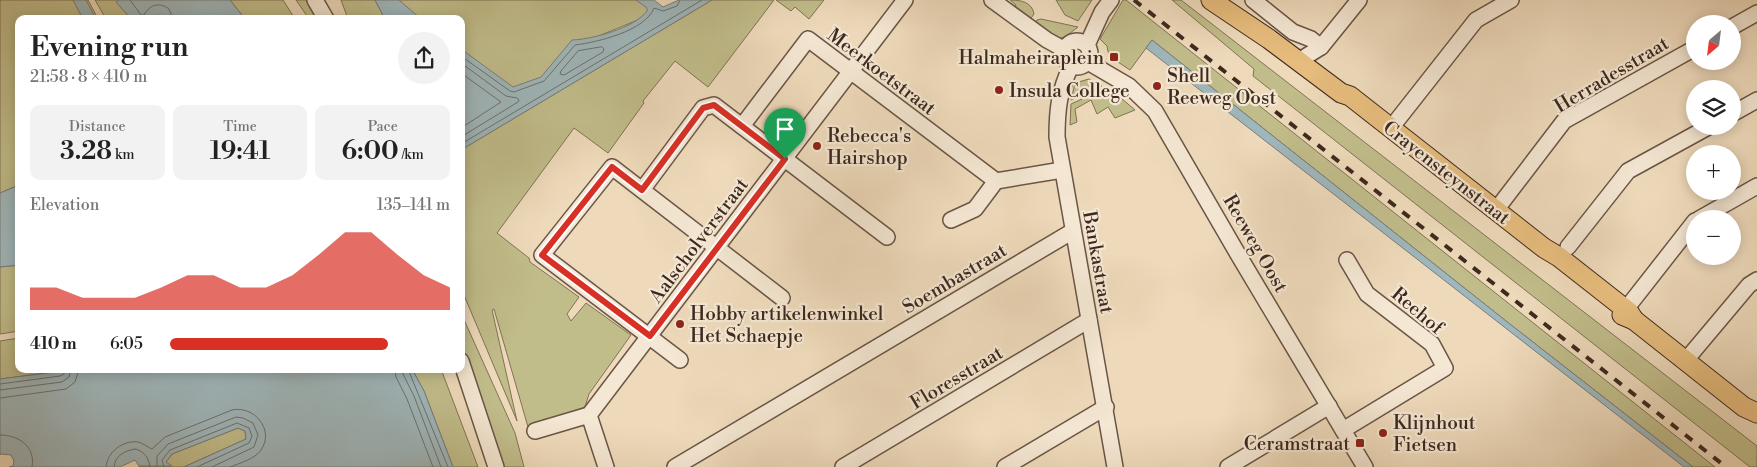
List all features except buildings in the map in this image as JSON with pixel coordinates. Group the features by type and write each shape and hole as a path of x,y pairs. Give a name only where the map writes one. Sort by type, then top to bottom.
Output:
{"main road":[{"name":"Crayensteynstraat","path":"1211,0 1309,56"},
{"name":"Crayensteynstraat","path":"1230,0 1309,56 1340,93 1350,96 1496,210 1544,248 1555,263 1625,317 1630,314 1754,412"}],"street":[{"name":"Aalscholverstraat","path":"589,415 905,0"},
{"path":"992,0 1047,40 1076,45 1091,55 1088,62 1079,68 1072,66 1066,61 1076,45 1111,0"},
{"path":"1076,45 1092,8 1098,0"},
{"name":"Crayensteynstraat","path":"1253,0 1293,32 1311,39 1309,56"},
{"path":"1309,56 1359,0"},
{"path":"1391,128 1476,20 1511,0"},
{"path":"1741,22 1757,13"},
{"name":"Meerkoetstraat","path":"742,126 808,40 996,181"},
{"name":"Herradesstraat","path":"1496,210 1564,121 1686,53"},
{"name":"Reeweg Oost","path":"1088,62 1124,82 1155,111 1365,467"},
{"name":"Bankastraat","path":"1072,66 1065,79 1057,108 1057,137 1106,407 1115,467"},
{"path":"1741,109 1757,100"},
{"path":"642,190 703,108 714,105 887,237"},
{"path":"1568,247 1628,172 1694,135"},
{"path":"680,360 542,255 612,167 782,298"},
{"path":"951,220 975,209 996,181 1062,170"},
{"path":"1715,210 1757,186"},
{"name":"Soembastraat","path":"675,467 1073,231"},
{"path":"1630,314 1686,234"},
{"name":"Reehof","path":"1343,430 1445,368 1432,344 1367,294 1346,260"},
{"path":"1686,360 1749,285 1757,280"},
{"name":"Floresstraat","path":"843,467 1089,320"},
{"path":"465,372 496,467"},
{"path":"1228,467 1329,406"},
{"path":"1005,467 1106,407"},
{"path":"535,431 589,415 606,467"}],"shaded area":[{"path":"0,0 88,0 96,15 15,15 15,187 0,193"},
{"path":"95,0 119,0 117,2 128,15 104,15"},
{"path":"230,0 283,0 292,15 242,15"},
{"path":"296,0 306,0 315,15 306,15"},
{"path":"341,0 375,0 383,15 347,15"},
{"path":"393,0 639,0 655,13 601,35 544,78 513,89 465,54 465,15 413,15"},
{"path":"712,0 774,0 708,87 675,61 643,101 644,103 608,153 574,128 497,233 529,258 530,262 579,297 567,314 571,321 586,303 631,335 589,394 585,407 528,427 494,309 492,310 517,421 465,298 465,148"},
{"path":"776,0 824,0 809,19 795,7 791,11"},
{"path":"1010,0 1022,1 1031,7 1034,14 1029,21 1014,9 1016,5"},
{"path":"1056,0 1092,0 1078,21 1065,15"},
{"path":"1123,0 1126,0 1715,467 1693,467 1152,40 1130,70 1109,56 1107,46 1100,39"},
{"path":"1172,0 1181,0 1757,446 1757,467 1750,467 1253,76 1254,69"},
{"path":"1041,19 1078,27 1065,37 1057,39 1034,24 1037,20"},
{"path":"1089,79 1102,86 1071,100 1075,83"},
{"path":"1104,89 1121,98 1135,110 1115,118 1108,107 1097,114 1091,100 1075,109 1077,122 1070,125 1071,104"},
{"path":"15,265 15,332 0,334 0,267"},
{"path":"465,322 515,433 524,467 501,467 465,357"},
{"path":"15,339 15,373 47,373 0,379 0,341"},
{"path":"414,373 443,373 478,467 453,467 424,391"},
{"path":"238,428 245,431 246,439 184,467 139,467 170,466 166,462 172,454"}],"water":[{"path":"73,0 86,0 94,15 81,15"},
{"path":"119,0 230,0 242,15 127,15 116,2"},
{"path":"375,0 399,0 416,15 383,15"},
{"path":"636,0 654,0 663,7 679,0 712,0 465,148 465,52 513,87 541,77 572,40 613,32 633,23 647,11 647,8"},
{"path":"1152,40 1693,467 1684,467 1146,48"},
{"path":"15,187 15,265 0,267 0,193"},
{"path":"47,373 414,373 424,391 453,467 184,467 246,439 245,431 238,428 172,454 166,462 172,466 139,466 135,460 120,467 9,467 13,466 14,461 11,455 0,455 0,379"}],"railway":[{"path":"1134,0 1726,467"}],"place":[{"name":"Halmaheiraplein","path":"1114,57"},
{"name":"Shell Reeweg Oost","path":"1157,86"},
{"name":"Insula College","path":"999,90"},
{"name":"Rebecca's Hairshop","path":"817,146"},
{"name":"Hobby artikelenwinkel Het Schaepje","path":"680,324"},
{"name":"Klijnhout Fietsen","path":"1383,433"},
{"name":"Ceramstraat","path":"1360,443"}],"route":[{"path":"714,105 785,159 650,336 542,255 612,167 642,190 703,108 714,105"}]}
